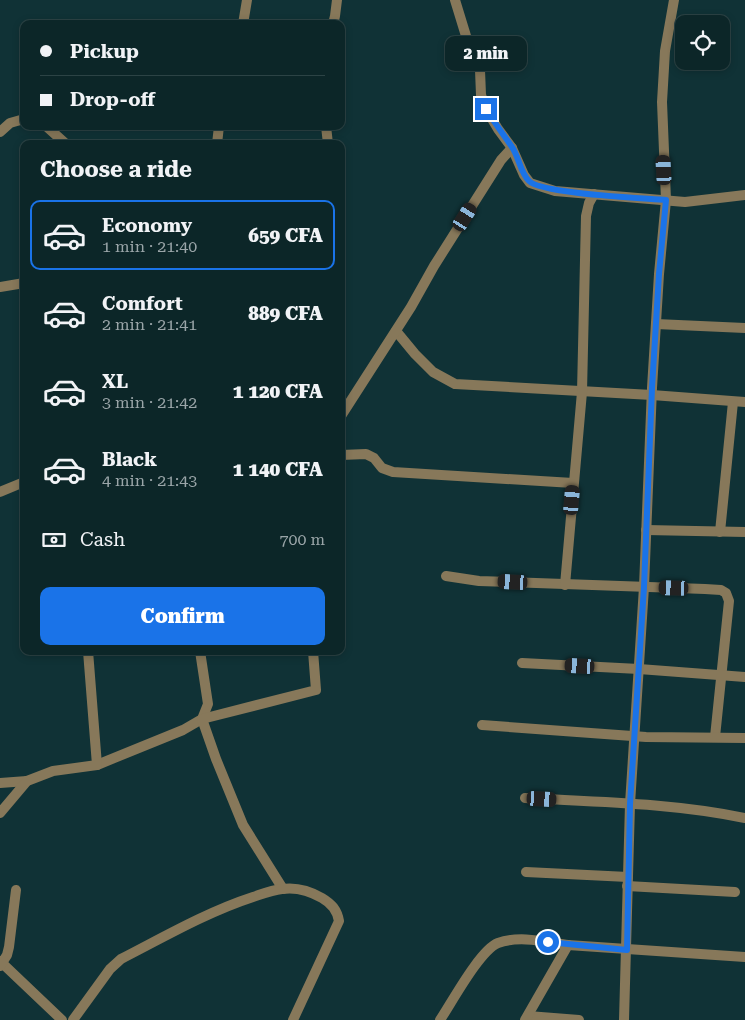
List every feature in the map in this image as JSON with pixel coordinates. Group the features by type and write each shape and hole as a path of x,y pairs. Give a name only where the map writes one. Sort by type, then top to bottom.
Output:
{"street":[{"path":"244,20 247,0"},
{"path":"334,20 336,0"},
{"path":"455,0 470,48 480,70 481,95 486,109 512,148 524,175 530,183 555,190 685,202 745,195"},
{"path":"624,1020 630,804 644,587 656,324 666,200 662,102 665,51 674,0"},
{"path":"0,132 10,122 20,120"},
{"path":"51,130 63,140"},
{"path":"345,410 396,331 434,266 501,160 512,148"},
{"path":"564,585 582,392 586,216 589,203 594,194"},
{"path":"0,287 20,284"},
{"path":"656,324 745,328"},
{"path":"396,331 414,354 433,372 455,384 582,392 652,394 745,402"},
{"path":"720,532 733,402"},
{"path":"345,455 366,454 374,458 382,468 392,472 574,483"},
{"path":"0,492 20,484"},
{"path":"646,530 745,532"},
{"path":"446,576 479,581 713,590 726,593 729,601 716,737"},
{"path":"88,655 97,765"},
{"path":"201,655 208,704 202,719 216,759 243,825 283,889"},
{"path":"0,783 27,781 53,771 97,765 183,730 202,719 316,690 312,655"},
{"path":"522,664 639,669 745,677"},
{"path":"482,725 635,736 745,738"},
{"path":"0,813 27,781"},
{"path":"525,798 630,804 724,813 745,818"},
{"path":"526,872 735,892"},
{"path":"74,1020 110,969 121,958 224,908 283,889 299,889 320,896 331,904 338,912 339,922 293,1020"},
{"path":"16,890 9,947 1,963 62,1020"},
{"path":"440,1020 477,964 488,950 498,943 525,939 627,950 745,957"},
{"path":"568,945 527,1018 579,1020"}],"route":[{"path":"486,109 512,148 524,175 530,183 555,190 666,200 652,388 644,587 630,804 627,950 548,942"}]}
